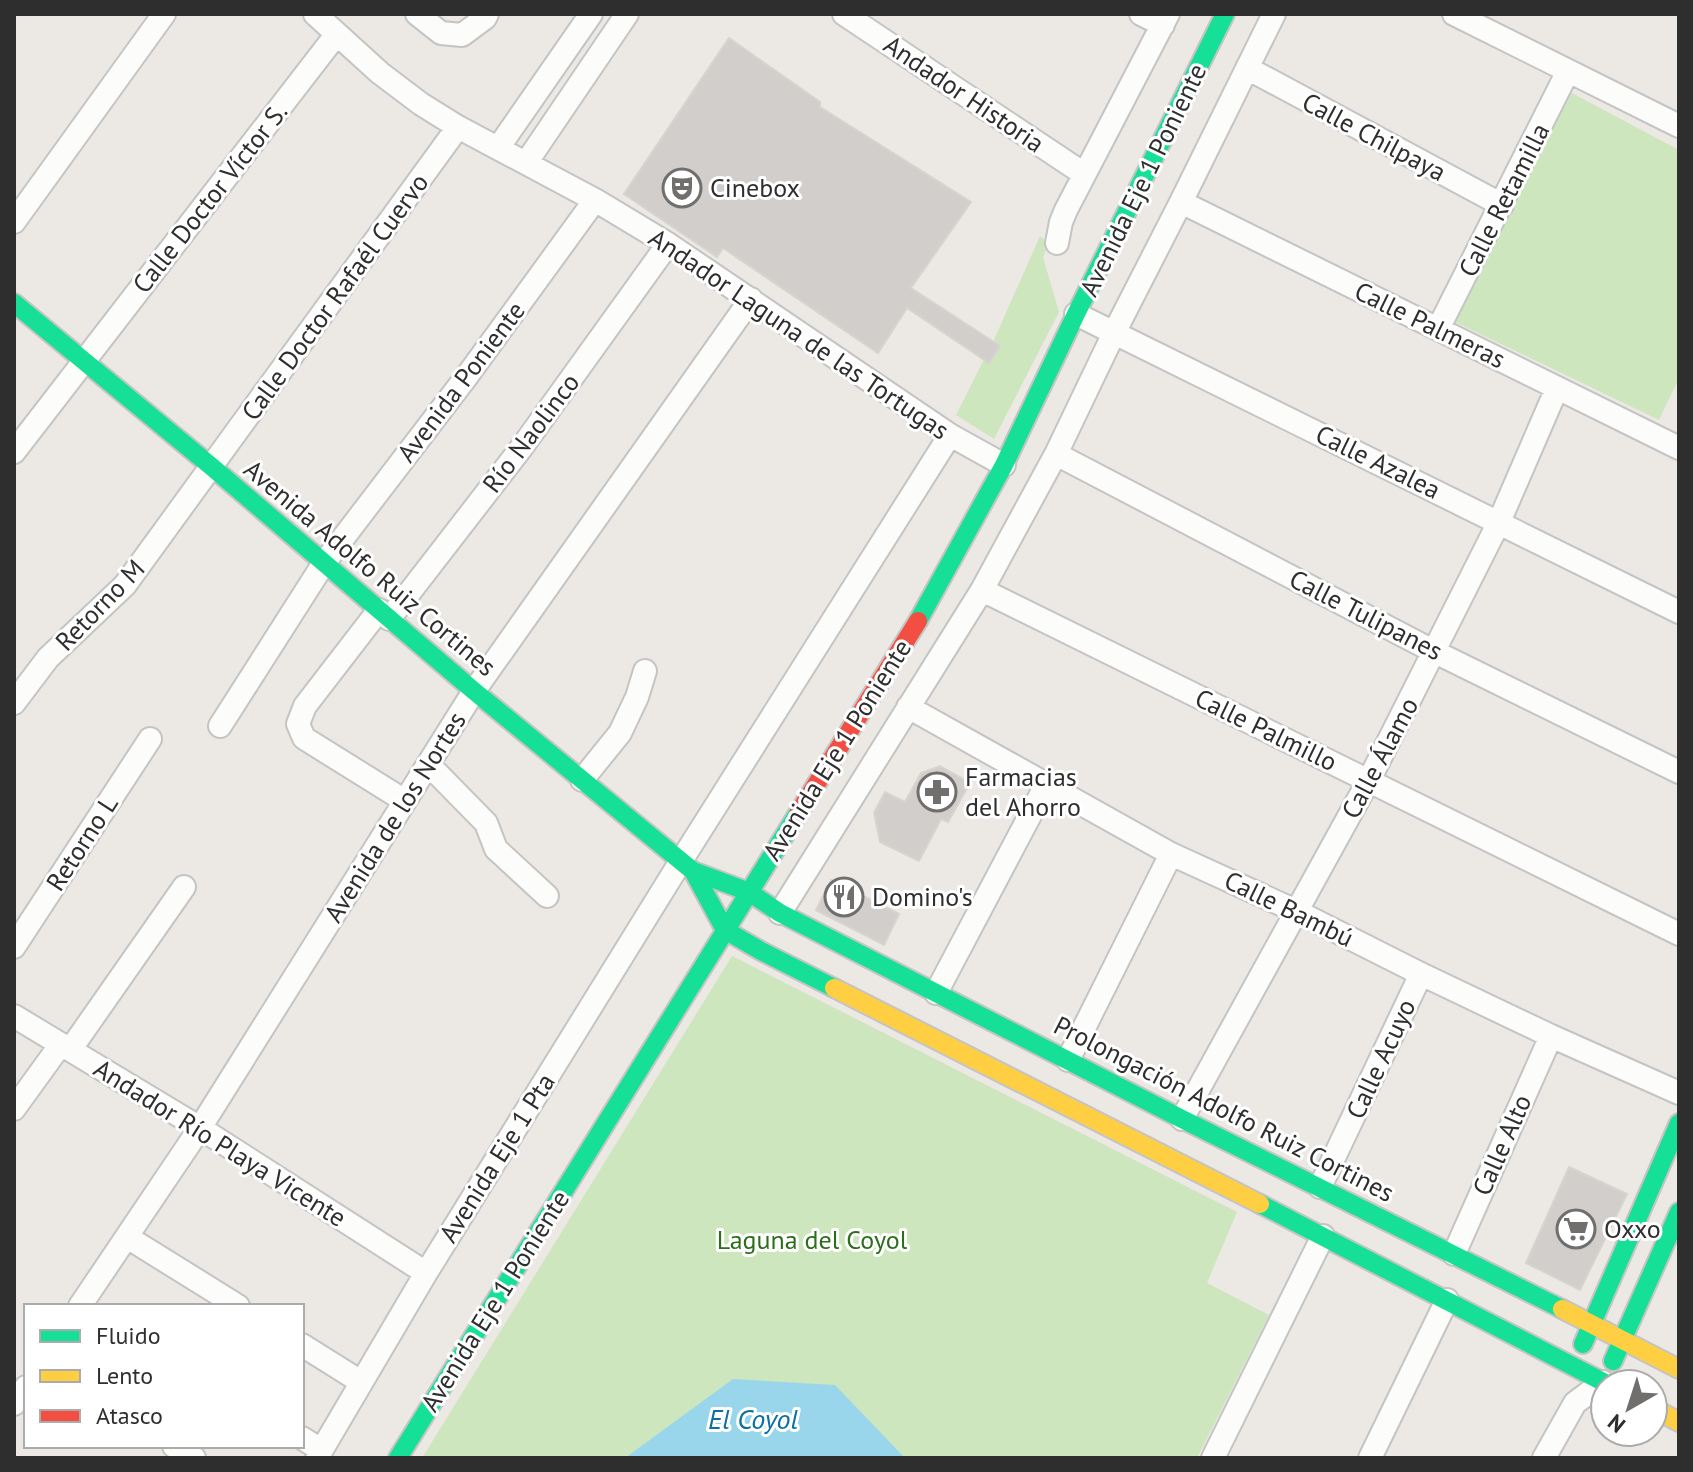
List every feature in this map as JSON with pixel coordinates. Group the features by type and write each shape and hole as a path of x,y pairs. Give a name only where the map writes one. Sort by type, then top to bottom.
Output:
{"street":[{"path":"14,222 164,14"},
{"name":"Andador Laguna de las Tortugas","path":"315,14 380,73 421,104 668,244 950,435 1004,465"},
{"path":"417,14 441,33 462,35 487,14"},
{"path":"498,148 591,14"},
{"path":"526,163 627,14"},
{"name":"Andador Historia","path":"844,14 1084,174"},
{"path":"1141,14 1166,19"},
{"name":"Avenida Eje 1 Poniente","path":"398,1458 916,625 1004,465 1225,14"},
{"name":"Avenida Eje 1 Poniente","path":"780,913 982,590 1056,454 1274,14"},
{"path":"1454,14 1679,126"},
{"name":"Avenida Eje 1 Poniente","path":"1057,243 1061,222 1084,174 1166,19"},
{"name":"Calle Doctor Víctor S.","path":"14,452 336,35"},
{"name":"Calle Chilpaya","path":"1247,68 1502,205"},
{"name":"Calle Retamilla","path":"1438,329 1568,71"},
{"name":"Calle Doctor Rafaél Cuervo","path":"212,467 458,127"},
{"name":"Avenida Poniente","path":"324,563 467,376 595,200"},
{"name":"Calle Palmeras","path":"1181,202 1679,448"},
{"name":"Río Naolinco","path":"405,801 304,738 298,724 305,706 522,447 668,244"},
{"name":"Avenida de los Nortes","path":"84,1304 200,1128 474,691 751,299"},
{"name":"Avenida Adolfo Ruiz Cortines","path":"14,303 474,691 687,866 749,892"},
{"name":"Calle Azalea","path":"1076,314 1679,612"},
{"name":"Calle Álamo","path":"1182,1119 1298,912 1435,652 1499,522 1557,388"},
{"name":"Avenida Eje 1 Pta","path":"313,1449 361,1382 426,1273 687,866 950,435"},
{"name":"Calle Tulipanes","path":"1056,454 1435,652 1679,772"},
{"name":"Retorno M","path":"14,703 48,658 125,585 212,467"},
{"path":"220,726 324,563"},
{"name":"Calle Palmillo","path":"982,590 1679,934"},
{"path":"582,780 620,733 645,671"},
{"name":"Calle Bambú","path":"908,707 1171,854 1298,912 1551,1036 1679,1093"},
{"name":"Retorno L","path":"14,947 150,739"},
{"path":"428,764 486,823 496,849 547,896"},
{"path":"944,1015 1046,785"},
{"path":"1068,1060 1171,854"},
{"name":"Avenida Adolfo Ruiz Cortines","path":"687,866 725,930"},
{"path":"14,1109 66,1047 184,887"},
{"name":"Prolongación Adolfo Ruiz Cortines","path":"749,892 944,1015 1144,1122 1323,1236 1589,1374"},
{"name":"Prolongación Adolfo Ruiz Cortines","path":"725,930 761,951 1068,1060 1144,1122 1182,1119 1679,1369"},
{"name":"Calle Acuyo","path":"1320,1187 1421,974"},
{"name":"Andador Río Playa Vicente","path":"14,1016 200,1128 426,1273"},
{"name":"Calle Alto","path":"1454,1254 1551,1036"},
{"path":"1575,1403 1575,1366 1679,1123"},
{"path":"1611,1368 1679,1212"},
{"path":"1213,1458 1323,1236"},
{"path":"127,1237 235,1304"},
{"path":"1370,1458 1447,1300"},
{"path":"304,1346 361,1382"},
{"path":"1544,1458 1575,1403 1589,1394"}],"green space":[{"path":"1570,92 1679,150 1679,378 1659,420 1453,321"},
{"path":"1040,236 1049,244 1043,257 1059,312 994,439 956,415 984,359 989,362 1000,347 993,342"},
{"name":"Laguna del Coyol","path":"732,956 1237,1212 1207,1283 1269,1315 1197,1458 422,1458"}],"water":[{"name":"El Coyol","path":"733,1379 835,1385 905,1458 625,1458"}],"building":[{"path":"729,38 820,102 820,107 971,202 911,288 1000,346 989,363 907,308 878,353 723,248 717,257 624,194"},
{"path":"940,766 970,783 948,822 941,819 919,861 880,842 874,813 885,792 905,802 921,773"},
{"name":"Domino's","path":"831,880 899,914 884,945 816,910"},
{"name":"Oxxo","path":"1569,1167 1627,1194 1580,1290 1526,1263"}],"traffic: fast":[{"path":"918,621 1004,465 1225,14"},
{"path":"14,303 474,691 693,871 725,930 834,988"},
{"path":"398,1458 799,812"},
{"path":"693,871 749,892 780,913 1562,1309"},
{"path":"1583,1344 1679,1123"},
{"path":"1260,1204 1589,1375"},
{"path":"1613,1361 1679,1212"}],"traffic: slow":[{"path":"834,988 1260,1204"},
{"path":"1562,1309 1679,1369"},
{"path":"1669,1417 1679,1422"}],"traffic: jam":[{"path":"799,812 918,621"}],"place":[{"name":"Cinebox","path":"682,188"},
{"name":"Farmacias del Ahorro","path":"937,792"},
{"name":"Domino's","path":"844,897"},
{"name":"Oxxo","path":"1576,1229"}]}
